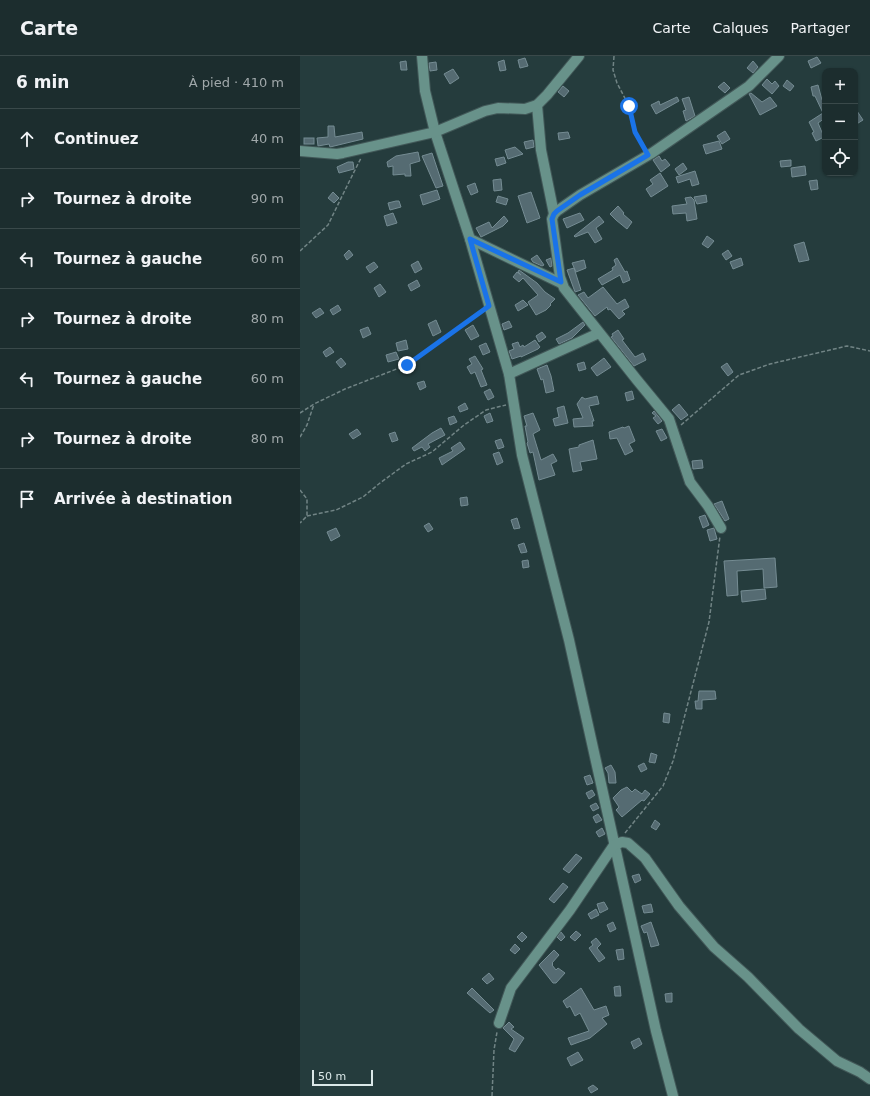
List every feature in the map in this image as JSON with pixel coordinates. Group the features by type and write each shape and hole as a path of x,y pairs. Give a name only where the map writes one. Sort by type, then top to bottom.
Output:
{"street":[{"path":"422,56 425,91 435,132 470,239 509,374 522,455 618,843 656,1031 672,1096"},
{"path":"300,151 337,154 435,132 485,111 498,108 525,109 537,105 579,56"},
{"path":"554,214 580,195 648,155 750,86 779,56"},
{"path":"537,105 541,150 554,214 552,219 561,282 599,333 669,419 690,482 708,506 721,528"},
{"path":"470,239 561,282"},
{"path":"509,374 599,333"},
{"path":"499,1023 511,988 618,843"},
{"path":"618,843 628,843 645,858 679,906 714,947 748,977 799,1029 837,1060 870,1079"}],"path":[{"path":"614,56 613,70 617,83 629,106 635,132 648,155"},
{"path":"300,252 328,225 367,148"},
{"path":"300,413 314,404 345,389 407,365 489,306"},
{"path":"673,432 739,375 770,364 847,346 870,351"},
{"path":"300,523 307,516 336,510 363,497 406,464 432,452 464,425 486,410 514,403"},
{"path":"300,437 307,425 314,404"},
{"path":"300,490 307,499 307,516"},
{"path":"618,843 663,786 673,761 709,622 721,528"},
{"path":"492,1096 494,1050 499,1023"}],"building":[{"path":"817,57 821,63 811,68 808,61"},
{"path":"525,58 528,66 520,68 518,60"},
{"path":"504,60 506,70 500,71 498,62"},
{"path":"406,61 407,70 401,70 400,62"},
{"path":"753,61 758,67 753,73 747,68"},
{"path":"436,62 437,70 430,71 429,63"},
{"path":"453,69 459,78 450,84 444,74"},
{"path":"767,79 772,84 775,81 779,86 772,94 762,85"},
{"path":"787,80 794,86 790,91 783,86"},
{"path":"724,82 730,88 725,93 718,87"},
{"path":"818,85 822,100 822,111 815,96 813,96 811,87"},
{"path":"563,86 569,91 564,97 558,92"},
{"path":"751,93 762,102 770,97 777,106 760,115 749,94"},
{"path":"677,97 679,101 656,114 651,105 659,101 660,105"},
{"path":"689,97 695,116 686,121 683,111 686,110 682,99"},
{"path":"858,112 863,120 858,123"},
{"path":"822,114 822,120 818,123 822,132 822,138 816,141 812,133 814,132 809,122"},
{"path":"328,126 334,126 335,137 362,132 363,139 330,147 329,144 318,146 317,138 328,137"},
{"path":"725,131 730,139 722,144 717,136"},
{"path":"568,132 570,138 559,140 558,133"},
{"path":"304,138 314,138 314,144 304,144"},
{"path":"533,140 534,147 526,149 524,142"},
{"path":"719,141 722,149 706,154 703,145"},
{"path":"515,147 523,154 508,159 505,150"},
{"path":"418,152 420,161 410,164 411,176 405,176 405,174 393,175 393,166 388,167 387,162 396,156"},
{"path":"432,153 443,186 436,188 422,156"},
{"path":"659,156 662,161 665,159 670,165 661,172 653,160"},
{"path":"504,157 506,163 497,166 495,159"},
{"path":"791,160 791,166 781,167 780,161"},
{"path":"348,162 353,162 354,169 339,173 337,167"},
{"path":"683,163 687,169 679,175 675,169"},
{"path":"805,166 806,175 792,177 791,168"},
{"path":"695,171 699,184 692,186 690,179 678,183 676,177"},
{"path":"660,173 668,186 651,197 646,189 653,184 650,180"},
{"path":"501,179 502,190 494,191 493,180"},
{"path":"817,180 818,189 811,190 809,181"},
{"path":"475,183 478,192 471,195 467,186"},
{"path":"437,190 440,199 423,205 420,195"},
{"path":"333,192 339,198 334,203 328,198"},
{"path":"531,192 540,218 527,223 518,196"},
{"path":"706,195 707,202 697,204 694,197"},
{"path":"498,196 508,199 506,205 496,202"},
{"path":"691,197 694,200 697,219 687,221 686,213 673,214 672,206 687,204 685,198"},
{"path":"399,201 401,207 390,210 388,203"},
{"path":"618,206 624,213 623,214 632,222 627,229 610,214"},
{"path":"393,213 397,223 387,226 384,216"},
{"path":"580,213 584,220 567,228 563,219"},
{"path":"504,216 508,221 503,226 481,237 476,228 489,222 492,228"},
{"path":"599,216 604,222 596,228 602,239 595,243 588,232 575,237 574,236"},
{"path":"707,236 714,241 708,248 702,244"},
{"path":"804,242 809,260 799,262 794,245"},
{"path":"349,250 353,255 347,260 344,255"},
{"path":"728,250 732,256 726,260 722,254"},
{"path":"537,255 544,265 542,266 533,262 531,259"},
{"path":"551,258 552,266 550,267 546,260"},
{"path":"617,258 625,272 627,271 630,280 623,283 620,275 602,285 598,279 613,270 612,268 616,265 614,260"},
{"path":"741,258 743,265 733,269 730,262"},
{"path":"584,260 586,268 576,272 572,263"},
{"path":"418,261 422,269 415,273 411,265"},
{"path":"374,262 378,267 370,273 366,267"},
{"path":"574,268 581,290 575,292 567,270"},
{"path":"519,270 555,299 546,310 536,315 528,302 538,295 523,278 519,282 513,277 517,272 521,275 518,272"},
{"path":"417,280 420,286 411,291 408,285"},
{"path":"380,284 386,292 379,297 374,288"},
{"path":"603,287 617,304 625,299 629,307 622,311 625,314 619,319 610,309 608,310 607,307 595,316 578,295 584,292 588,298"},
{"path":"523,300 528,305 518,311 515,305"},
{"path":"338,305 341,310 333,315 330,310"},
{"path":"320,308 324,313 316,318 312,313"},
{"path":"436,320 441,332 433,336 428,324"},
{"path":"509,321 512,327 504,330 502,324"},
{"path":"583,322 585,325 572,338 559,344 556,339 568,333"},
{"path":"473,325 479,336 471,340 465,330"},
{"path":"368,327 371,334 363,338 360,330"},
{"path":"618,330 624,339 622,340 635,357 643,353 646,360 634,366 611,337 613,336 612,334"},
{"path":"542,332 546,337 539,342 536,336"},
{"path":"406,340 408,349 398,351 396,343"},
{"path":"535,340 540,347 538,349 521,357 512,359 509,351 514,349 512,344 518,342 520,347 523,345 524,347"},
{"path":"486,343 490,352 483,355 479,346"},
{"path":"330,347 334,352 326,357 323,352"},
{"path":"396,352 399,359 388,362 386,355"},
{"path":"475,356 483,369 481,370 487,385 481,387 475,372 471,374 467,367 472,364 469,359"},
{"path":"341,358 346,364 341,368 336,362"},
{"path":"604,358 611,367 597,376 591,368"},
{"path":"584,362 586,369 579,371 577,364"},
{"path":"727,363 733,372 728,376 721,367"},
{"path":"547,365 554,391 546,393 543,379 541,380 537,369"},
{"path":"424,381 426,387 420,390 417,383"},
{"path":"490,389 494,397 488,400 484,392"},
{"path":"632,391 634,399 627,401 625,393"},
{"path":"597,396 599,404 589,406 594,421 592,421 593,426 574,427 573,419 583,418 577,404 582,397 585,399"},
{"path":"465,403 468,409 460,412 458,407"},
{"path":"679,404 688,415 681,420 672,410"},
{"path":"564,406 568,423 555,426 553,419 559,417 557,408"},
{"path":"654,411 662,421 658,424 653,418 656,416 652,413"},
{"path":"490,413 493,421 487,423 484,416"},
{"path":"533,413 540,430 533,434 541,460 553,454 557,461 551,464 555,475 539,480 533,452 530,453 527,443 525,426 527,426 524,416"},
{"path":"454,416 457,422 450,425 448,418"},
{"path":"629,426 635,441 629,444 633,451 625,455 617,438 610,439 609,432"},
{"path":"441,428 445,435 428,444 430,447 425,451 422,447 414,451 412,448"},
{"path":"357,429 361,434 353,439 349,434"},
{"path":"662,429 667,438 661,441 656,431"},
{"path":"395,432 398,440 392,442 389,434"},
{"path":"501,439 504,447 498,449 495,441"},
{"path":"593,440 597,459 580,462 582,470 573,472 569,449 579,447 579,445"},
{"path":"460,442 465,449 442,465 439,458 453,451 451,448"},
{"path":"499,452 503,462 497,465 493,454"},
{"path":"702,460 703,468 693,469 692,461"},
{"path":"467,497 468,505 461,506 460,498"},
{"path":"722,501 729,519 725,521 714,504"},
{"path":"705,515 709,525 703,528 699,517"},
{"path":"517,518 520,528 514,529 511,520"},
{"path":"429,523 433,529 428,532 424,526"},
{"path":"336,528 340,536 331,541 327,532"},
{"path":"714,528 717,539 710,541 707,530"},
{"path":"524,543 527,552 521,553 518,545"},
{"path":"775,558 777,587 764,588 763,569 737,571 738,595 727,596 724,561"},
{"path":"528,560 529,567 523,568 522,561"},
{"path":"765,589 766,599 742,602 741,591"},
{"path":"699,691 715,691 716,699 702,700 702,709 696,709 695,701 698,701"},
{"path":"664,713 670,714 669,723 663,722"},
{"path":"651,753 657,755 655,763 649,762"},
{"path":"644,763 647,769 641,772 638,766"},
{"path":"611,765 615,772 616,783 609,783 608,773 605,768"},
{"path":"590,775 593,783 587,785 584,777"},
{"path":"627,787 632,792 635,789 642,794 645,790 650,794 644,801 642,800 622,817 616,810 619,807 613,798 621,790"},
{"path":"592,790 595,795 589,799 586,793"},
{"path":"596,803 599,808 593,811 590,806"},
{"path":"598,814 602,820 596,823 593,817"},
{"path":"655,820 660,824 656,830 651,827"},
{"path":"602,828 605,834 599,837 596,832"},
{"path":"576,854 582,858 569,873 563,869"},
{"path":"639,874 641,880 635,883 632,876"},
{"path":"563,883 568,887 554,903 549,899"},
{"path":"604,902 608,909 600,913 597,904"},
{"path":"651,904 653,912 644,913 642,906"},
{"path":"596,909 599,915 591,919 588,914"},
{"path":"613,922 616,929 610,932 607,925"},
{"path":"651,922 659,945 651,947 647,932 644,933 641,926"},
{"path":"576,931 581,935 575,941 570,937"},
{"path":"522,932 527,937 522,942 517,937"},
{"path":"561,932 565,937 561,941 557,937"},
{"path":"596,938 601,944 597,948 605,958 599,962 589,948 593,945 591,942"},
{"path":"515,944 520,949 515,954 510,950"},
{"path":"623,949 624,959 618,960 616,950"},
{"path":"554,950 559,955 552,965 556,970 558,968 565,973 556,983 553,983 539,965"},
{"path":"489,973 494,979 487,984 482,979"},
{"path":"620,986 621,996 615,996 614,987"},
{"path":"472,988 494,1010 490,1013 467,993"},
{"path":"581,988 594,1010 606,1006 609,1015 602,1018 607,1024 590,1038 571,1045 568,1038 589,1031 580,1013 575,1016 570,1006 567,1008 563,1001"},
{"path":"672,993 672,1002 666,1002 665,994"},
{"path":"509,1022 514,1027 511,1029 524,1038 515,1052 509,1049 514,1039 503,1028"},
{"path":"639,1038 642,1044 634,1049 631,1042"},
{"path":"578,1052 583,1060 571,1066 567,1058"},
{"path":"593,1085 598,1089 591,1093 588,1088"}],"route":[{"path":"407,365 489,306 470,239 561,282 552,219 554,214 580,195 648,155 635,132 629,106"}]}
